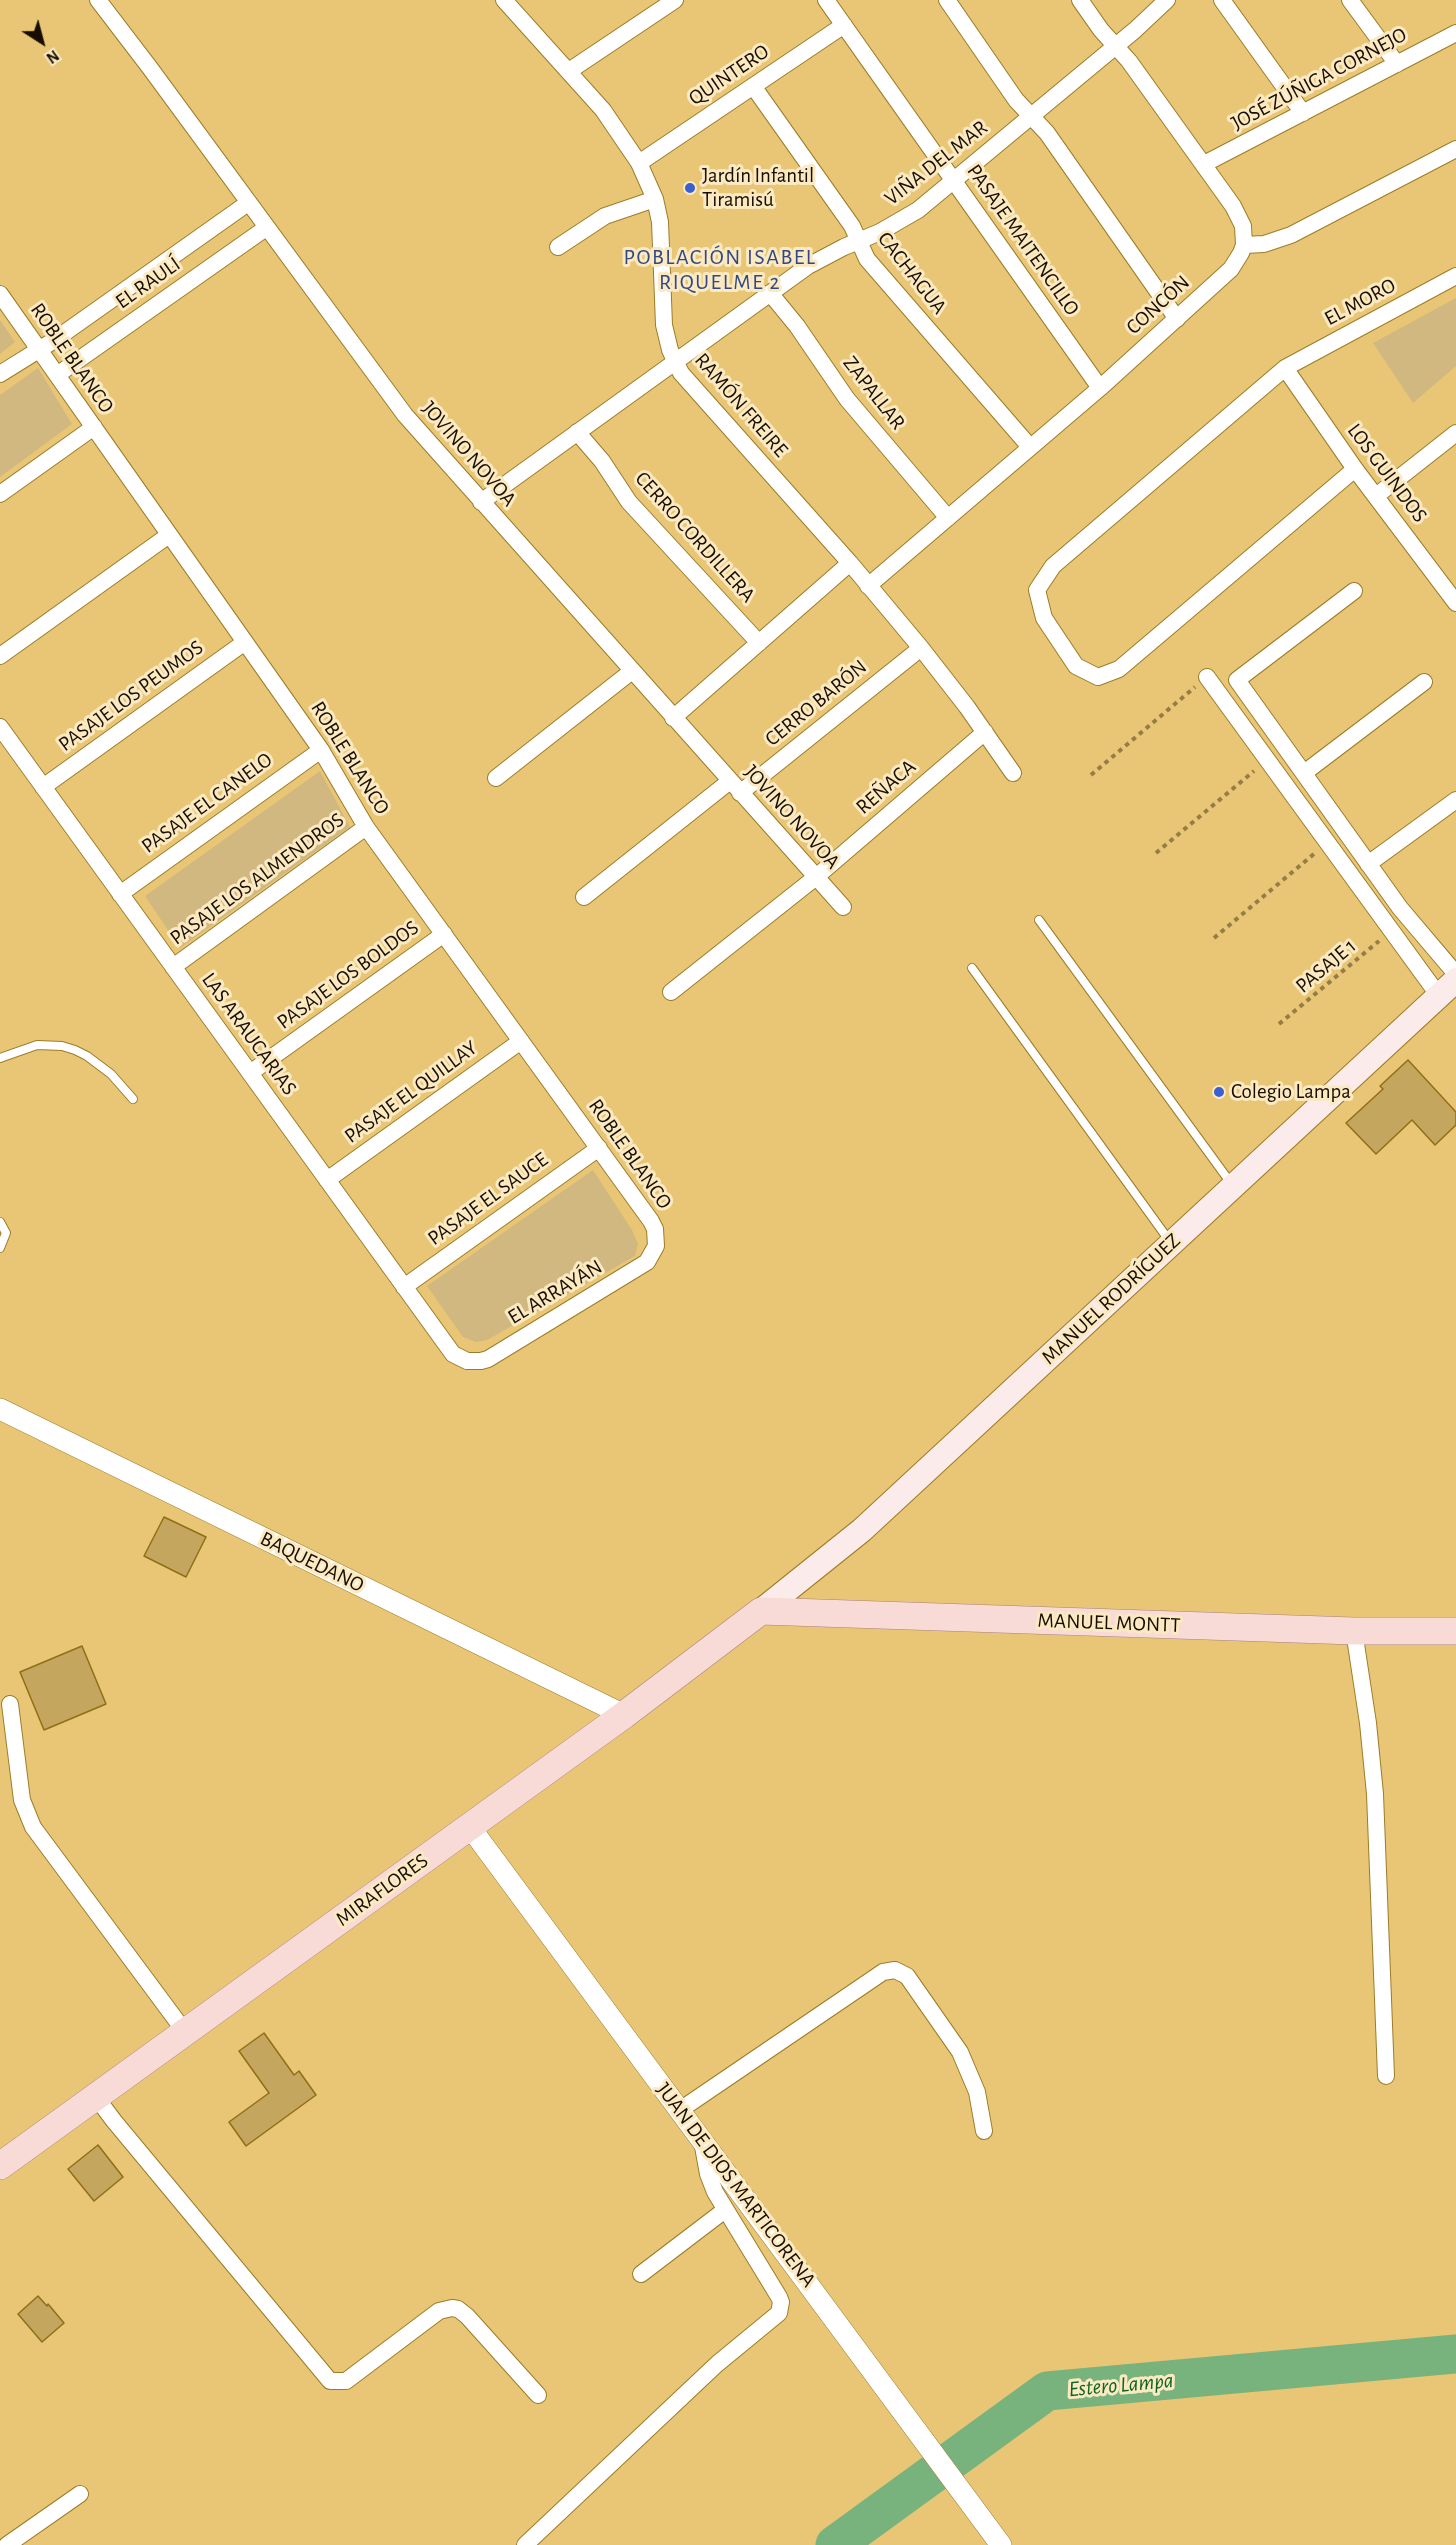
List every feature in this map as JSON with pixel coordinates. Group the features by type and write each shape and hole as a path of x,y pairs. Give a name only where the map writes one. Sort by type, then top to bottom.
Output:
{"main road":[{"name":"MANUEL RODRÍGUEZ","path":"762,1611 817,1569 862,1530 1447,988"},
{"name":"MANUEL MONTT","path":"762,1611 1354,1630 1456,1631"},
{"name":"MIRAFLORES","path":"0,2166 624,1715 762,1611"}],"street":[{"name":"JOVINO NOVOA","path":"98,0 405,416 843,907"},
{"name":"RAMÓN FREIRE","path":"504,0 603,110 639,163 655,199 662,238 664,325 674,362 691,386 850,563 921,648 1013,773"},
{"path":"569,71 675,0"},
{"name":"PASAJE MAITENCILLO","path":"826,0 1100,388"},
{"path":"947,0 1016,100 1047,133 1177,319"},
{"path":"1080,0 1204,164 1239,215 1243,226 1244,245 1264,244 1291,235 1456,149"},
{"name":"VIÑA DEL MAR","path":"481,502 808,266 898,222 954,180 1167,0"},
{"path":"1222,0 1303,113"},
{"path":"1350,0 1396,64"},
{"name":"QUINTERO","path":"639,163 844,25"},
{"name":"JOSÉ ZÚÑIGA CORNEJO","path":"1204,164 1456,33"},
{"name":"CACHAGUA","path":"753,86 852,226 867,259 1030,447"},
{"path":"558,247 605,216 655,199"},
{"name":"EL RAULÍ","path":"0,374 248,203"},
{"name":"EL RAULÍ","path":"57,375 266,228"},
{"name":"CONCÓN","path":"868,586 1100,388 1177,319 1231,269 1244,245"},
{"name":"EL MORO","path":"1355,469 1119,669 1098,678 1076,666 1044,618 1037,590 1053,566 1285,368 1456,276"},
{"name":"ZAPALLAR","path":"770,293 797,326 847,399 948,518"},
{"name":"ROBLE BLANCO","path":"0,294 321,750 366,827 651,1221 655,1228 656,1246"},
{"name":"LOS GUINDOS","path":"1285,368 1355,469 1453,594"},
{"path":"0,494 94,427"},
{"name":"CERRO CORDILLERA","path":"577,432 602,461 629,502 759,643"},
{"path":"1376,496 1456,433"},
{"path":"0,656 169,535"},
{"path":"673,718 850,563"},
{"path":"1354,591 1236,680 1400,908 1456,974"},
{"name":"PASAJE LOS PEUMOS","path":"43,787 245,642"},
{"name":"CERRO BARÓN","path":"584,897 921,648"},
{"path":"496,778 632,671"},
{"path":"1207,677 1391,931 1447,988"},
{"path":"1304,773 1424,682"},
{"name":"LAS ARAUCARIAS","path":"0,727 453,1354 467,1361"},
{"name":"REÑACA","path":"671,992 816,877 985,732"},
{"name":"PASAJE EL CANELO","path":"120,894 321,750"},
{"path":"1368,864 1456,800"},
{"name":"PASAJE LOS ALMENDROS","path":"173,967 366,827"},
{"name":"PASAJE LOS BOLDOS","path":"250,1073 444,934"},
{"name":"PASAJE EL QUILLAY","path":"327,1180 521,1041"},
{"name":"PASAJE EL SAUCE","path":"404,1287 598,1148"},
{"name":"EL ARRAYÁN","path":"467,1361 488,1359 640,1268 653,1255 656,1246"},
{"name":"BAQUEDANO","path":"0,1409 624,1715"},
{"path":"1354,1630 1376,1794 1386,2076"},
{"path":"10,1704 22,1800 33,1827 185,2032"},
{"name":"JUAN DE DIOS MARTICORENA","path":"470,1827 1000,2545"},
{"path":"680,2110 883,1972 895,1970 907,1976 960,2052 976,2092 984,2131"},
{"path":"96,2097 136,2149 330,2381 346,2381 440,2311 452,2308 458,2309 467,2316 538,2395"},
{"path":"525,2545 717,2364 779,2313 781,2302 779,2297 725,2210 708,2174 702,2140"},
{"path":"641,2274 725,2210"},
{"path":"7,2545 80,2494"}],"lane":[{"path":"1039,920 1233,1186"},
{"path":"972,968 1172,1243"},
{"path":"0,1058 37,1045 75,1050 104,1069 133,1099"},
{"path":"0,1222 6,1233 0,1248"}],"path":[{"path":"1091,775 1207,677"},
{"path":"1156,853 1267,760"},
{"path":"1214,938 1327,843"},
{"name":"PASAJE 1","path":"1279,1024 1391,931"}],"shaded area":[{"path":"1456,298 1456,366 1413,403 1373,343"},
{"path":"0,320 15,342 0,354"},
{"path":"38,368 72,424 0,477 0,395"},
{"path":"320,771 350,827 180,948 145,896"},
{"path":"593,1170 632,1230 638,1244 635,1256 487,1340 476,1342 463,1337 427,1286"}],"building":[{"path":"1408,1060 1456,1112 1456,1125 1435,1145 1412,1120 1376,1154 1346,1123 1383,1089 1380,1086"},
{"path":"164,1517 206,1537 186,1577 144,1556"},
{"path":"82,1646 106,1704 44,1730 20,1672"},
{"path":"264,2033 294,2075 299,2071 316,2095 246,2146 229,2122 269,2093 239,2051"},
{"path":"98,2145 123,2177 94,2201 68,2169"},
{"path":"38,2296 64,2323 42,2342 18,2314"}],"waterway":[{"name":"Estero Lampa","path":"835,2545 1047,2391 1456,2354"}],"place":[{"name":"Jardín Infantil Tiramisú","path":"690,188"},
{"name":"Colegio Lampa","path":"1219,1092"}],"district":[{"name":"POBLACIÓN ISABEL RIQUELME 2","path":"720,270"}]}
